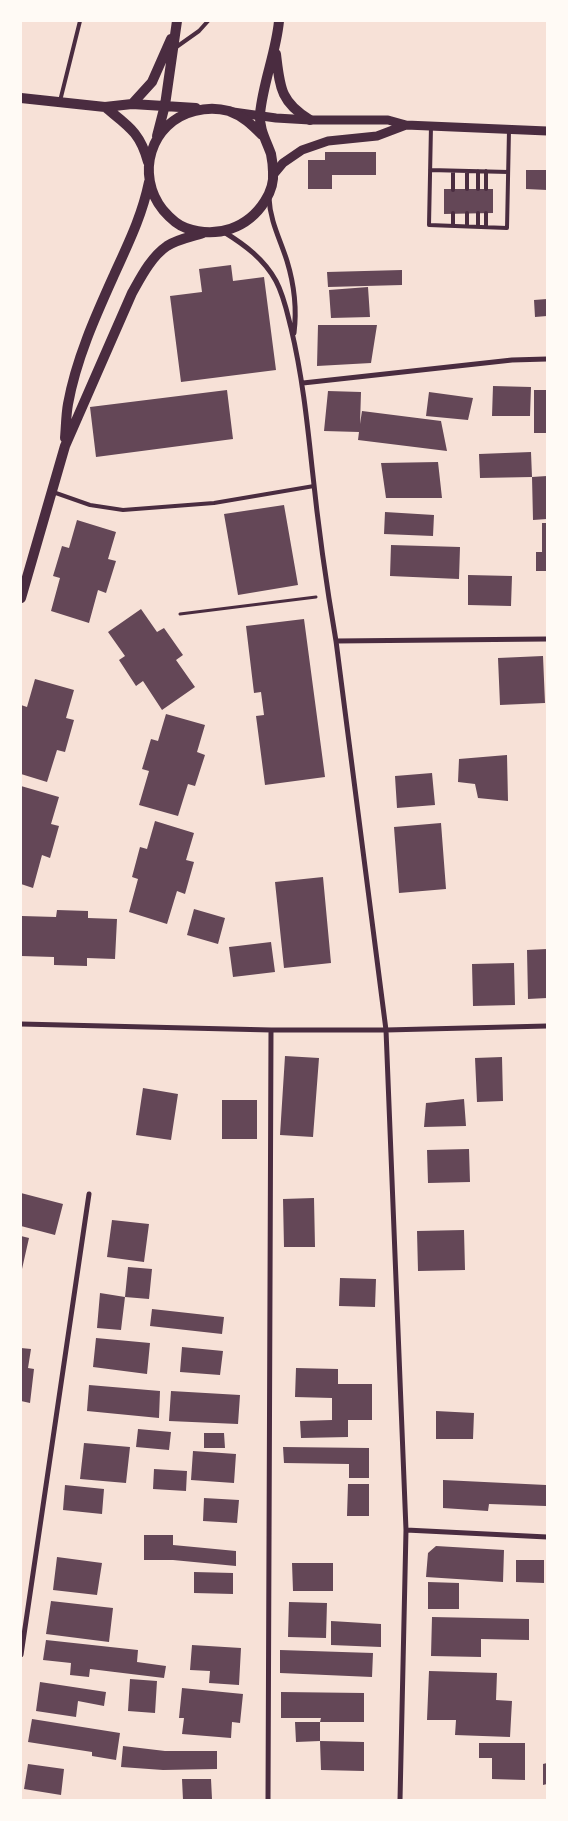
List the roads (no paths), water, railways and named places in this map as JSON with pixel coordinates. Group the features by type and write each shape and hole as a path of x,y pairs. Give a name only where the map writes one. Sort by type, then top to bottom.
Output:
{"main road":[{"path":"262,136 260,116 263,92 275,49 279,21"},
{"path":"21,598 64,446 68,405 79,362 113,276 135,231 144,204 149,182 149,162 165,105 176,26"},
{"path":"132,104 152,82 176,26"},
{"path":"275,49 282,88 287,102 295,111 310,120"},
{"path":"21,98 60,101 105,108 132,104 228,111 247,120 262,136 271,155 273,175 269,194 258,212 243,224 224,232 204,233 168,246 160,251 144,272 132,293 64,446"},
{"path":"105,108 135,133 143,144 149,162"},
{"path":"155,142 168,125 186,113 207,108"},
{"path":"149,182 156,201 168,216 185,228 204,233"}],"street":[{"path":"228,111 310,120 388,120 406,125 547,131"},
{"path":"273,175 283,164 302,150 328,141 377,136 406,125"},
{"path":"269,194 273,226 287,261 294,295 296,318 293,336"},
{"path":"224,232 249,248 275,279 285,300 303,383 314,486 386,1030 406,1530 400,1800"},
{"path":"303,383 512,360 547,359"},
{"path":"336,641 547,639"},
{"path":"21,1024 271,1030 386,1030 547,1026"},
{"path":"268,1800 271,1030"},
{"path":"21,1655 89,1194"},
{"path":"406,1530 547,1537"}],"lane":[{"path":"60,101 80,21"},
{"path":"172,50 199,32 208,21"},
{"path":"431,126 429,225 506,228 509,130"},
{"path":"430,170 508,172"},
{"path":"453,171 453,190"},
{"path":"467,171 467,189"},
{"path":"478,171 478,189"},
{"path":"486,172 486,189"},
{"path":"453,213 453,226"},
{"path":"467,213 467,226"},
{"path":"478,213 478,227"},
{"path":"486,213 486,227"},
{"path":"52,492 90,505 123,510 214,503 314,486"}]}
